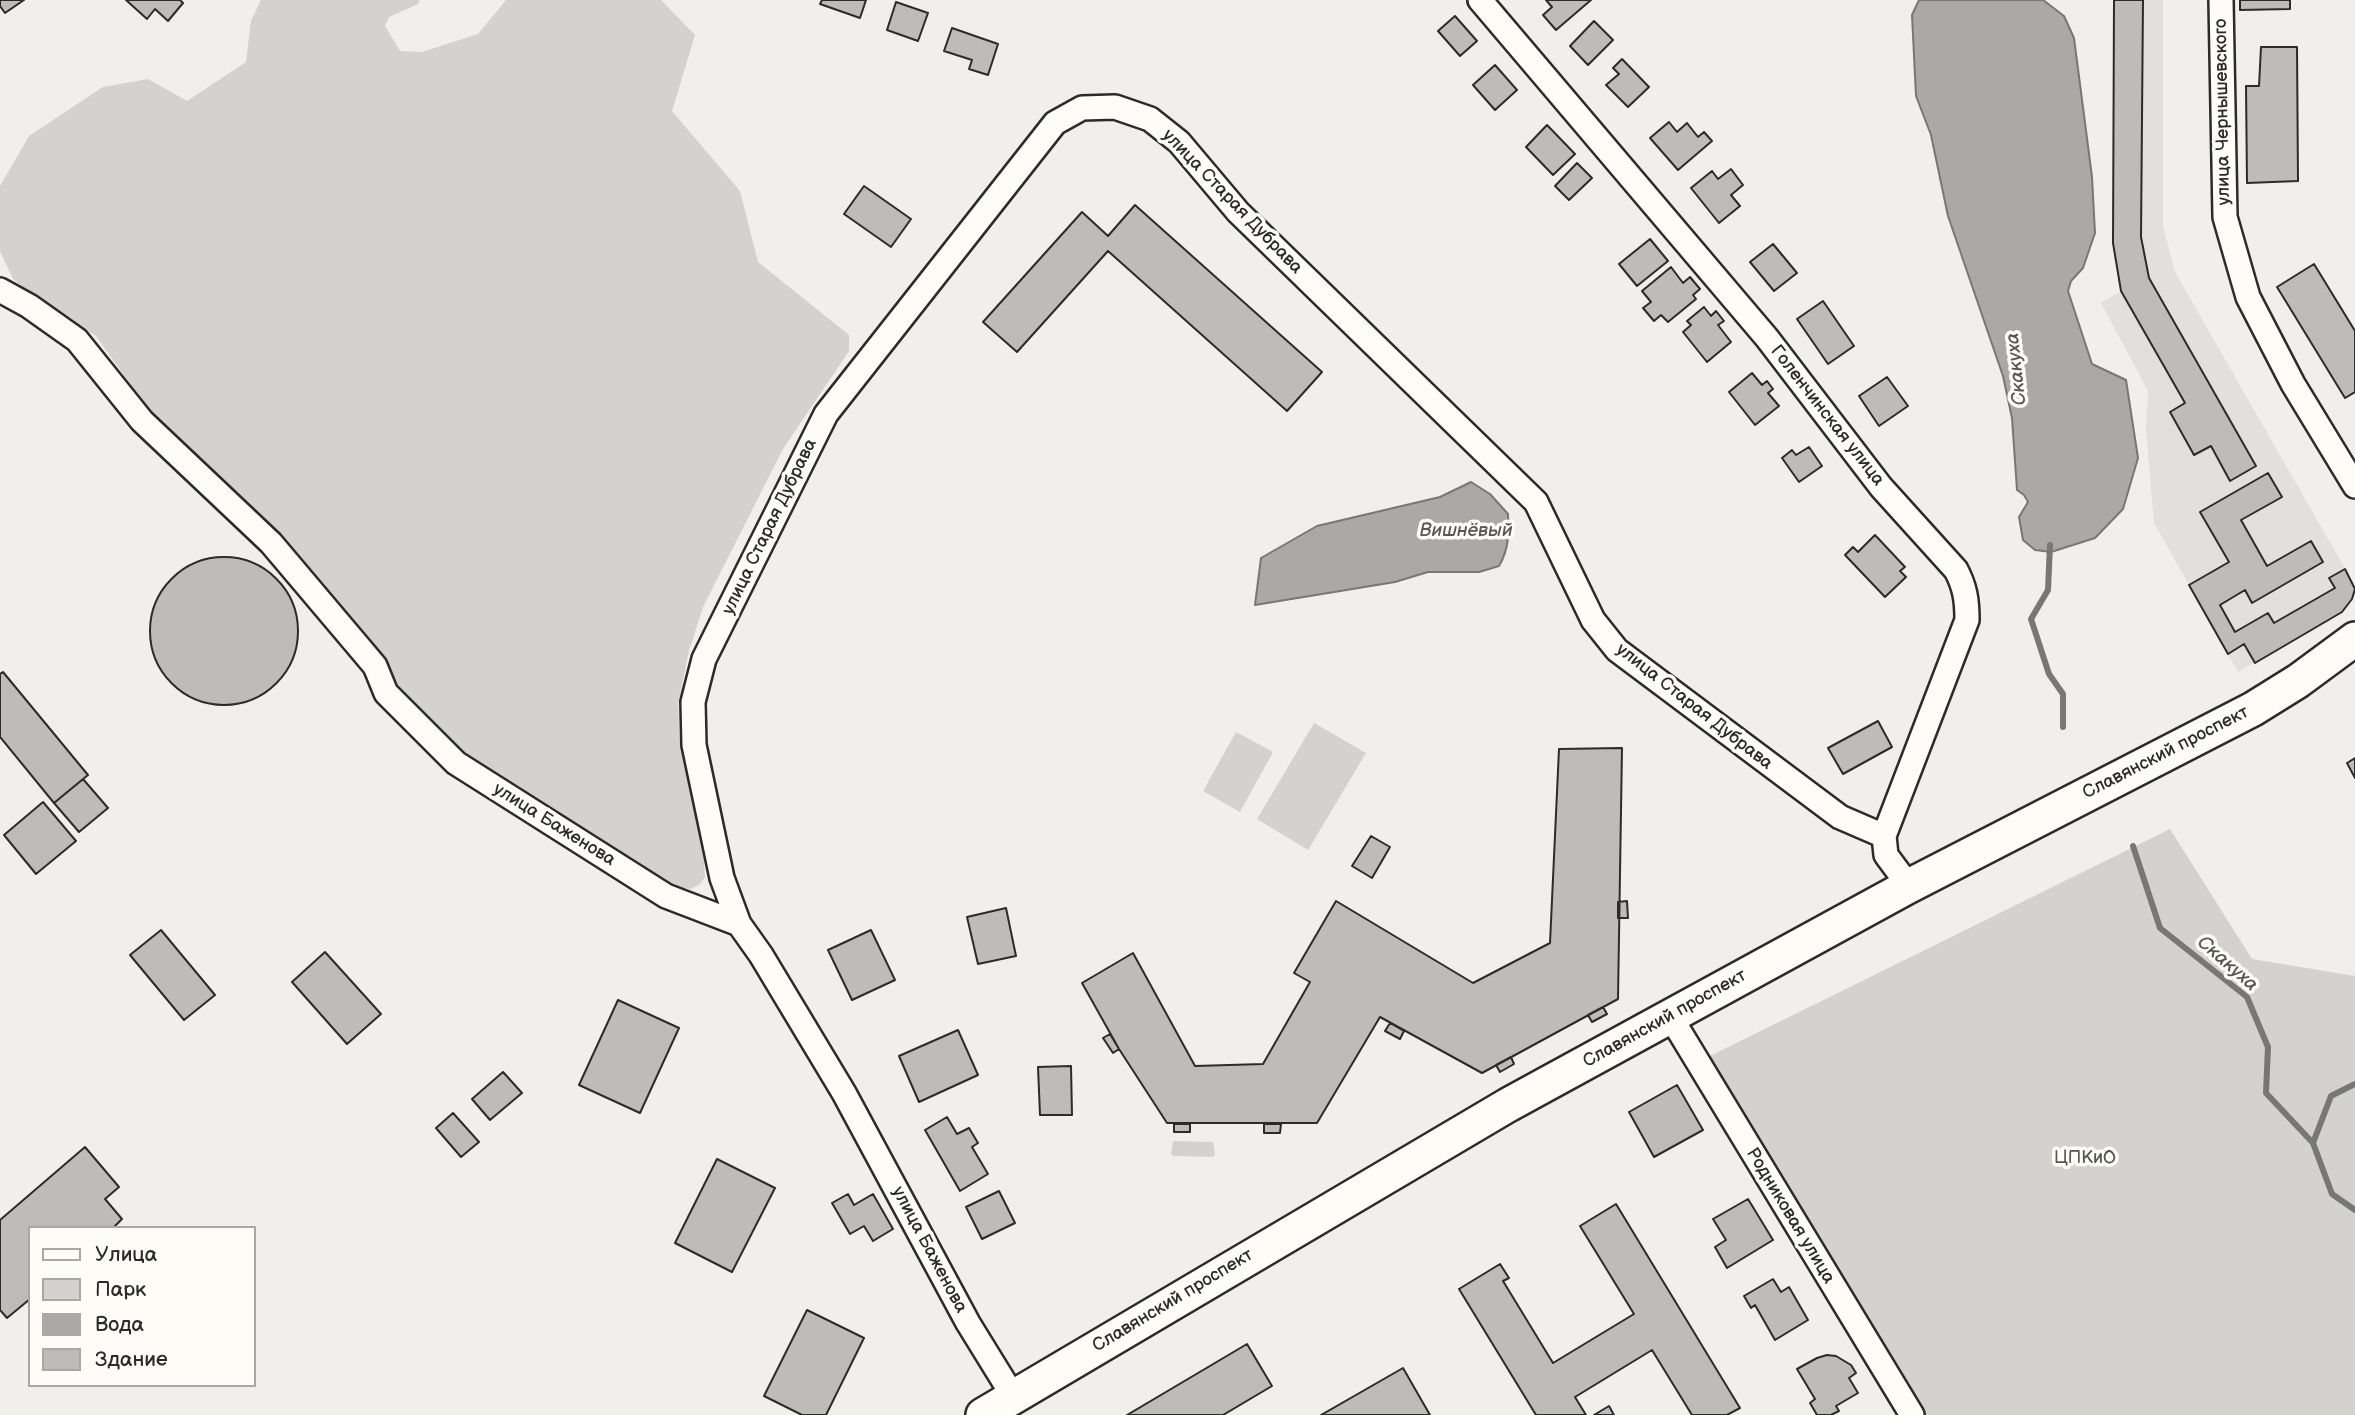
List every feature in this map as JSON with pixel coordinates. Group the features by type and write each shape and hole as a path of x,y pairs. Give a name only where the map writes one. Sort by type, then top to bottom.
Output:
{"street":[{"name":"Голенчинская улица","path":"1480,0 1767,338 1881,487 1956,570 1963,584 1967,597 1967,620 1884,836"},
{"name":"улица Чернышевского","path":"2221,0 2225,217 2248,297 2293,384 2355,485"},
{"name":"улица Старая Дубрава","path":"739,924 722,878 694,745 693,702 704,659 825,414 1055,123 1082,108 1115,107 1150,119 1179,142 1238,212 1536,502 1593,620 1617,650 1840,817 1884,836"},
{"name":"улица Баженова","path":"0,290 29,306 77,340 142,421 271,543 375,666 386,693 456,763 666,896 739,924 761,955 844,1093 968,1323 1019,1405"},
{"name":"Славянский проспект","path":"984,1415 1019,1405 1508,1105 1909,886 2253,709 2298,681 2355,639"},
{"path":"1884,836 1886,855 1909,886"},
{"name":"Родниковая улица","path":"1670,1016 1912,1415"}],"shaded area":[{"path":"2114,0 2163,0 2163,226 2175,272 2355,586 2352,599 2342,612 2238,672 2154,523 2146,430 2148,391 2101,303 2121,291"}],"green space":[{"path":"261,0 420,0 418,4 389,17 385,26 400,51 422,52 478,34 506,0 661,0 695,35 672,111 740,191 758,262 849,335 849,351 783,449 703,607 689,651 678,704 680,746 705,877 691,889 674,887 616,855 463,757 393,686 383,660 278,533 152,415 96,336 43,304 13,279 0,251 0,186 29,136 103,87 148,79 187,101 246,62 251,21"},
{"path":"1314,723 1366,753 1308,850 1257,819"},
{"path":"1236,732 1273,752 1240,812 1203,791"},
{"name":"ЦПКиО","path":"2170,829 2252,959 2355,976 2355,1415 1921,1415 1704,1059"},
{"path":"1173,1141 1213,1142 1215,1155 1173,1156"}],"water":[{"path":"1919,0 2043,0 2064,16 2074,38 2092,177 2095,233 2083,268 2071,281 2068,291 2092,364 2126,380 2138,458 2123,509 2095,538 2051,552 2035,550 2023,540 2019,517 2028,502 2017,490 2012,418 2003,376 1948,216 1931,135 1916,96 1912,15"},
{"name":"Вишнёвый","path":"1471,482 1490,494 1508,514 1508,541 1499,566 1479,572 1428,572 1395,582 1255,605 1261,558 1317,526 1440,497"}],"building":[{"path":"0,0 24,0 5,13 0,6"},
{"path":"126,0 180,0 183,3 168,21 155,9 147,19"},
{"path":"822,0 866,0 860,18 820,4"},
{"path":"1546,0 1591,0 1556,30 1543,15 1552,7"},
{"path":"2114,0 2143,0 2141,237 2149,278 2256,466 2230,481 2211,446 2194,455 2170,412 2185,403 2121,291 2113,243"},
{"path":"2240,0 2290,0 2290,9 2240,10"},
{"path":"896,2 928,13 918,41 887,30"},
{"path":"1455,16 1477,41 1460,56 1438,31"},
{"path":"1594,21 1613,40 1588,65 1570,46"},
{"path":"952,28 998,44 988,75 969,69 972,60 944,51"},
{"path":"2261,47 2297,47 2298,181 2247,183 2246,86 2259,86"},
{"path":"1622,59 1649,87 1628,107 1606,85 1619,74 1613,68"},
{"path":"1495,65 1517,90 1495,110 1473,85"},
{"path":"1669,122 1677,132 1687,123 1698,137 1704,132 1712,141 1678,170 1650,138"},
{"path":"1547,125 1575,154 1553,175 1526,147"},
{"path":"1577,163 1592,178 1569,200 1555,186"},
{"path":"1731,169 1743,185 1731,195 1740,206 1719,223 1691,188 1712,171 1718,179"},
{"path":"864,186 911,219 891,247 844,214"},
{"path":"1135,205 1322,372 1287,411 1108,251 1017,352 983,322 1082,212 1108,236"},
{"path":"1650,239 1668,261 1637,286 1619,264"},
{"path":"1773,244 1797,273 1774,291 1750,262"},
{"path":"2314,264 2355,331 2355,392 2345,398 2277,287"},
{"path":"1671,267 1683,283 1690,277 1700,289 1693,295 1696,299 1668,322 1661,315 1654,321 1643,308 1651,302 1642,291"},
{"path":"1823,301 1854,346 1828,364 1797,319"},
{"path":"1704,307 1711,316 1716,311 1724,321 1718,325 1731,342 1707,362 1683,332 1691,325 1687,321"},
{"path":"1752,373 1762,385 1767,381 1773,389 1768,393 1779,406 1755,425 1729,392"},
{"path":"1887,377 1908,406 1879,426 1859,396"},
{"path":"1809,447 1822,466 1799,482 1782,458 1792,450 1796,455"},
{"path":"2268,473 2282,497 2241,520 2267,566 2311,541 2323,562 2252,603 2245,590 2220,605 2235,632 2268,613 2274,623 2335,588 2329,578 2345,569 2355,589 2352,599 2342,612 2255,663 2244,644 2228,654 2189,585 2229,562 2200,512"},
{"path":"1875,535 1905,567 1900,571 1906,577 1885,597 1845,555 1853,547 1858,552"},
{"path":"224,557 252,563 276,579 292,603 298,631 292,659 276,683 252,699 224,705 196,699 172,683 156,659 150,631 156,603 172,579 196,563"},
{"path":"3,672 88,775 54,803 0,737 0,674"},
{"path":"1878,721 1892,747 1843,774 1828,748"},
{"path":"1622,748 1618,999 1482,1073 1380,1017 1317,1123 1167,1123 1119,1049 1082,983 1133,953 1195,1066 1263,1064 1310,982 1294,973 1336,901 1473,983 1550,943 1559,749"},
{"path":"2355,758 2355,778 2347,763"},
{"path":"83,779 108,808 79,832 54,803"},
{"path":"43,802 76,841 36,874 4,835"},
{"path":"1371,836 1390,847 1372,878 1352,866"},
{"path":"1627,901 1628,918 1618,918 1618,902"},
{"path":"1006,908 1016,956 978,964 967,917"},
{"path":"161,930 215,995 184,1020 130,955"},
{"path":"871,930 895,980 852,1000 828,950"},
{"path":"325,952 381,1014 347,1044 292,982"},
{"path":"618,1000 679,1028 640,1113 579,1085"},
{"path":"1603,1007 1607,1014 1592,1022 1588,1015"},
{"path":"1390,1023 1404,1031 1400,1039 1385,1031"},
{"path":"958,1030 978,1075 919,1102 899,1056"},
{"path":"1110,1034 1119,1049 1113,1053 1103,1038"},
{"path":"1511,1057 1514,1064 1500,1072 1496,1065"},
{"path":"1071,1066 1072,1115 1040,1115 1038,1067"},
{"path":"503,1072 522,1093 490,1120 472,1099"},
{"path":"1677,1085 1703,1130 1654,1157 1629,1112"},
{"path":"453,1113 479,1142 461,1157 436,1128"},
{"path":"947,1117 957,1134 969,1128 978,1143 972,1147 988,1174 960,1191 925,1130"},
{"path":"1174,1124 1190,1124 1190,1132 1174,1132"},
{"path":"1264,1124 1281,1124 1280,1133 1264,1133"},
{"path":"85,1147 119,1187 105,1199 122,1219 115,1226 28,1226 28,1301 7,1318 0,1310 0,1220"},
{"path":"717,1159 775,1188 732,1272 675,1243"},
{"path":"999,1191 1015,1223 982,1239 966,1207"},
{"path":"848,1194 854,1205 873,1194 893,1229 873,1241 864,1226 850,1234 832,1203"},
{"path":"1748,1199 1773,1240 1727,1268 1715,1247 1726,1240 1713,1219"},
{"path":"1616,1204 1740,1408 1727,1415 1692,1415 1652,1350 1575,1397 1586,1415 1536,1415 1459,1289 1500,1264 1509,1278 1503,1281 1553,1363 1634,1314 1580,1226"},
{"path":"1773,1279 1781,1292 1789,1287 1808,1320 1775,1340 1755,1305 1751,1308 1744,1296"},
{"path":"807,1310 864,1338 826,1415 802,1415 764,1396"},
{"path":"1247,1344 1272,1386 1223,1415 1127,1415"},
{"path":"1827,1355 1836,1356 1851,1365 1856,1373 1849,1378 1858,1393 1836,1406 1839,1411 1831,1415 1817,1415 1810,1403 1815,1399 1797,1369"},
{"path":"1403,1368 1430,1415 1321,1415"},
{"path":"1609,1406 1614,1415 1594,1415"}],"waterway":[{"name":"Скакуха","path":"2050,545 2048,590 2031,619 2049,674 2063,694 2063,727"},
{"name":"Скакуха","path":"2133,846 2160,928 2247,997 2268,1047 2266,1093 2313,1143 2332,1194 2355,1210"},
{"path":"2313,1143 2331,1096 2355,1084"}]}
